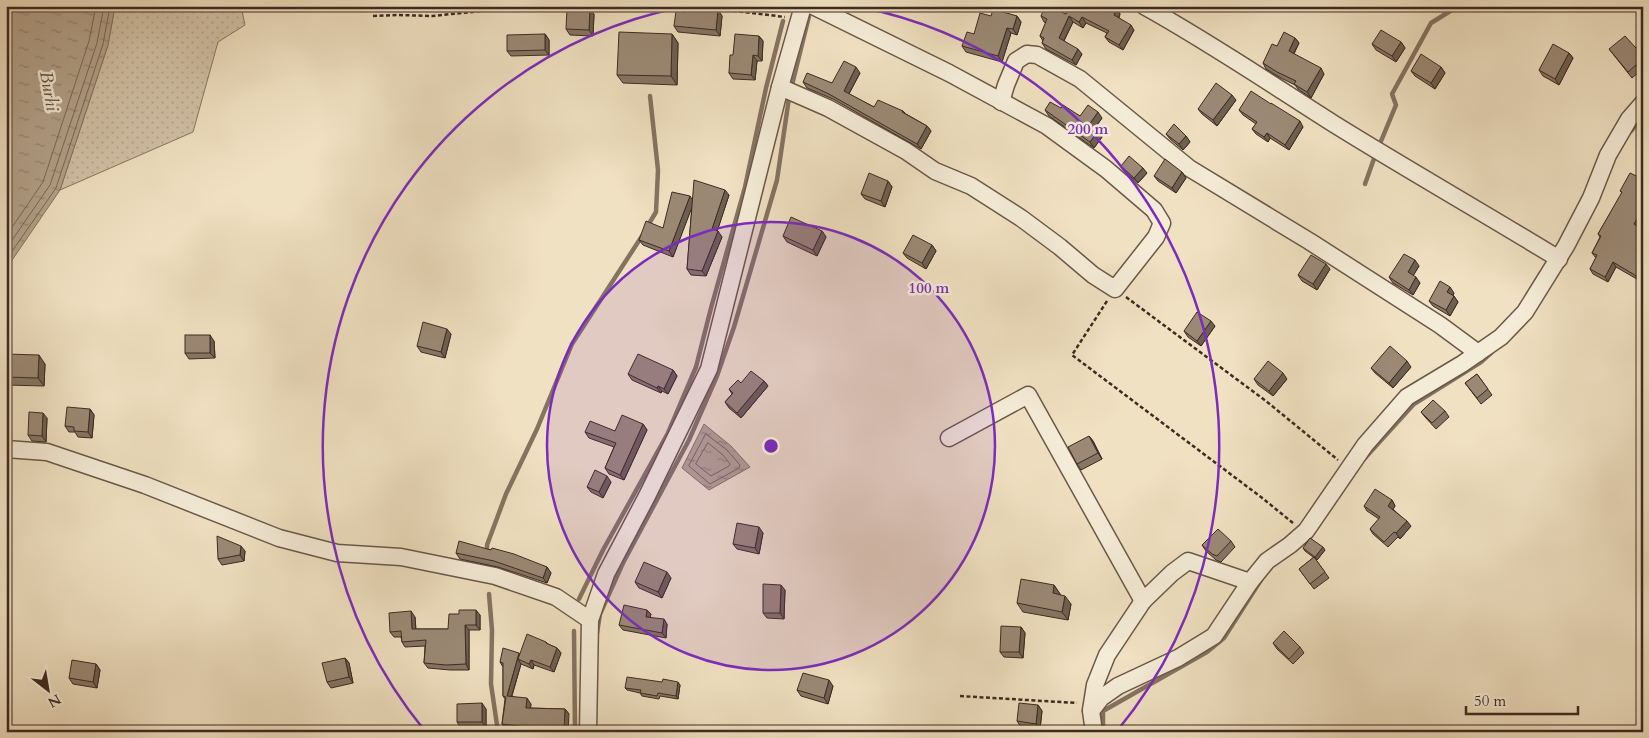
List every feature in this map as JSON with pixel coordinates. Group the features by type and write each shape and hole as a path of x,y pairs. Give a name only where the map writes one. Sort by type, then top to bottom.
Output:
{"street":[{"path":"780,87 828,108 906,151 935,171 971,186 1021,218 1093,275 1115,289 1156,238 1162,223 1154,210 1106,169 1047,126 949,73 813,6"},
{"path":"1144,6 1268,80 1331,122 1424,179 1559,259"},
{"path":"588,732 590,620 606,574 647,496 708,369 780,87 801,13"},
{"path":"1001,102 1016,61 1026,54 1038,55 1080,79 1189,168 1309,241 1440,325 1478,353"},
{"path":"1091,711 1101,698 1118,686 1178,658 1214,636 1250,582 1268,561 1306,531 1365,445 1407,398 1501,337 1525,312 1559,259 1591,198 1608,155 1629,119 1643,104"},
{"path":"949,438 1028,395 1143,601"},
{"path":"6,449 47,452 145,484 280,538 308,546 337,553 401,557 495,576 556,597 590,620"},
{"path":"1094,732 1091,711 1095,685 1107,655 1143,601 1172,573 1188,561 1250,582"}],"path":[{"path":"373,16 432,16 531,6"},
{"path":"694,6 748,12 801,13"},
{"path":"1306,531 1072,355 1115,289 1266,401 1349,468"},
{"path":"960,696 1080,703 1091,711"}],"shaded area":[{"path":"115,6 241,6 245,25 218,42 193,132 60,190 108,45"}],"water":[{"name":"Burhi","path":"6,6 115,6 108,45 60,190 6,269"},
{"path":"704,424 731,446 750,467 709,490 682,468"}],"building":[{"path":"1045,6 1066,14 1070,6 1112,6 1117,9 1114,15 1131,25 1119,45 1105,37 1109,31 1082,17 1079,22 1069,16 1059,38 1078,49 1072,60 1042,43 1044,38 1040,36 1047,19 1041,16"},
{"path":"567,8 590,9 589,30 566,29"},
{"path":"686,8 718,10 716,30 674,26 676,11 685,12"},
{"path":"993,9 1017,16 1013,29 1007,28 998,56 962,46 967,32 974,34 980,13 991,16"},
{"path":"1381,30 1401,42 1392,56 1372,44"},
{"path":"619,32 672,34 671,76 617,75"},
{"path":"1284,32 1295,38 1289,51 1321,68 1307,92 1294,84 1296,81 1263,63 1272,44 1277,46"},
{"path":"545,34 545,50 507,51 507,35"},
{"path":"735,34 759,36 758,56 753,55 751,75 729,73 730,55 733,55"},
{"path":"1625,36 1636,48 1643,41 1643,74 1636,65 1628,72 1609,49"},
{"path":"1553,44 1569,53 1555,79 1539,70"},
{"path":"1421,54 1441,67 1431,83 1411,71"},
{"path":"844,61 856,67 844,91 874,107 878,100 903,111 927,126 917,144 829,94 803,82 807,73 832,83"},
{"path":"1216,83 1232,95 1213,120 1198,109"},
{"path":"1251,91 1300,121 1285,145 1267,133 1264,137 1252,129 1257,122 1239,110"},
{"path":"1050,102 1061,108 1063,105 1080,116 1088,105 1098,112 1089,125 1098,131 1090,142 1045,110"},
{"path":"1174,124 1186,136 1179,144 1166,134"},
{"path":"1129,156 1143,168 1134,178 1121,166"},
{"path":"1165,159 1182,172 1172,188 1154,176"},
{"path":"869,173 888,181 881,201 861,194"},
{"path":"1630,173 1643,179 1643,209 1634,224 1643,230 1643,270 1638,277 1613,262 1605,277 1590,269 1597,255 1592,253 1601,236 1598,234 1622,192 1620,191"},
{"path":"694,180 725,190 712,229 718,231 702,271 687,269"},
{"path":"672,192 690,196 669,251 639,240 646,221 663,228"},
{"path":"791,217 822,231 813,250 783,236"},
{"path":"913,235 932,245 922,263 903,253"},
{"path":"1404,254 1415,260 1408,272 1416,277 1409,290 1389,277"},
{"path":"1311,255 1326,264 1313,284 1298,275"},
{"path":"1440,281 1450,287 1447,292 1454,296 1446,310 1429,301"},
{"path":"1197,312 1211,321 1197,341 1184,331"},
{"path":"423,322 447,329 441,352 417,346"},
{"path":"185,335 210,335 210,353 185,353"},
{"path":"1390,346 1407,361 1389,383 1371,368"},
{"path":"6,354 39,355 38,378 6,377"},
{"path":"638,354 673,370 664,389 658,386 657,388 628,374"},
{"path":"1268,361 1283,373 1269,391 1254,379"},
{"path":"751,371 764,381 737,413 725,402 733,393 729,389 738,380 741,383"},
{"path":"1477,374 1488,389 1477,398 1465,383"},
{"path":"1433,400 1445,411 1432,423 1421,412"},
{"path":"67,407 90,409 88,432 74,431 74,427 65,426"},
{"path":"29,412 43,413 42,436 28,435"},
{"path":"622,415 643,424 620,475 605,468 616,443 585,432 590,421 615,431"},
{"path":"1089,436 1098,453 1077,464 1068,447"},
{"path":"595,470 607,476 599,492 587,487"},
{"path":"1375,489 1392,500 1388,506 1407,521 1384,542 1370,529 1380,517 1364,506"},
{"path":"737,523 759,527 755,548 733,544"},
{"path":"1218,529 1231,541 1217,556 1202,545"},
{"path":"217,536 241,546 240,555 218,559"},
{"path":"1310,538 1323,547 1315,557 1303,548"},
{"path":"459,541 514,554 547,567 543,578 494,561 456,553"},
{"path":"1314,557 1325,572 1310,584 1299,569"},
{"path":"644,562 667,572 658,592 635,582"},
{"path":"1021,579 1054,585 1053,593 1065,596 1062,612 1017,603"},
{"path":"763,584 781,585 780,613 763,613"},
{"path":"624,605 647,610 646,617 664,619 662,633 619,625"},
{"path":"459,610 476,610 476,625 465,625 466,664 424,663 426,640 402,642 401,631 390,632 389,613 411,611 412,629 448,629 449,614 459,614"},
{"path":"1001,626 1021,627 1019,652 1000,652"},
{"path":"1284,631 1300,647 1289,659 1273,643"},
{"path":"527,634 557,648 550,667 531,660 529,664 518,659"},
{"path":"503,648 519,653 507,696 527,698 526,708 565,709 564,732 526,732 526,727 502,724 506,697 503,696 503,663 500,662"},
{"path":"345,658 349,677 327,682 322,663"},
{"path":"72,660 96,664 93,682 69,678"},
{"path":"803,673 829,680 824,698 797,690"},
{"path":"627,677 662,682 663,679 678,682 676,696 658,693 657,696 640,693 641,690 625,688"},
{"path":"482,703 482,722 457,722 457,704"},
{"path":"1019,703 1038,705 1036,724 1017,721"}],"waterway":[{"path":"1379,146 1396,105 1392,94 1431,23 1452,10 1454,6"},
{"path":"792,85 810,12"},
{"path":"579,599 603,550 668,433 696,367 745,187 766,88 783,21"},
{"path":"647,227 656,212 658,170 650,96"},
{"path":"597,633 600,614 623,563 689,440 717,376 734,327 777,180 789,98"},
{"path":"1631,131 1643,116"},
{"path":"1365,184 1376,153"},
{"path":"487,570 487,545 506,494 537,429 572,344 642,236"},
{"path":"1365,458 1414,404 1481,362 1491,353"},
{"path":"1103,732 1103,711 1207,652 1224,638 1261,580"},
{"path":"489,594 492,630 491,684 498,732"},
{"path":"574,631 575,732"}]}
